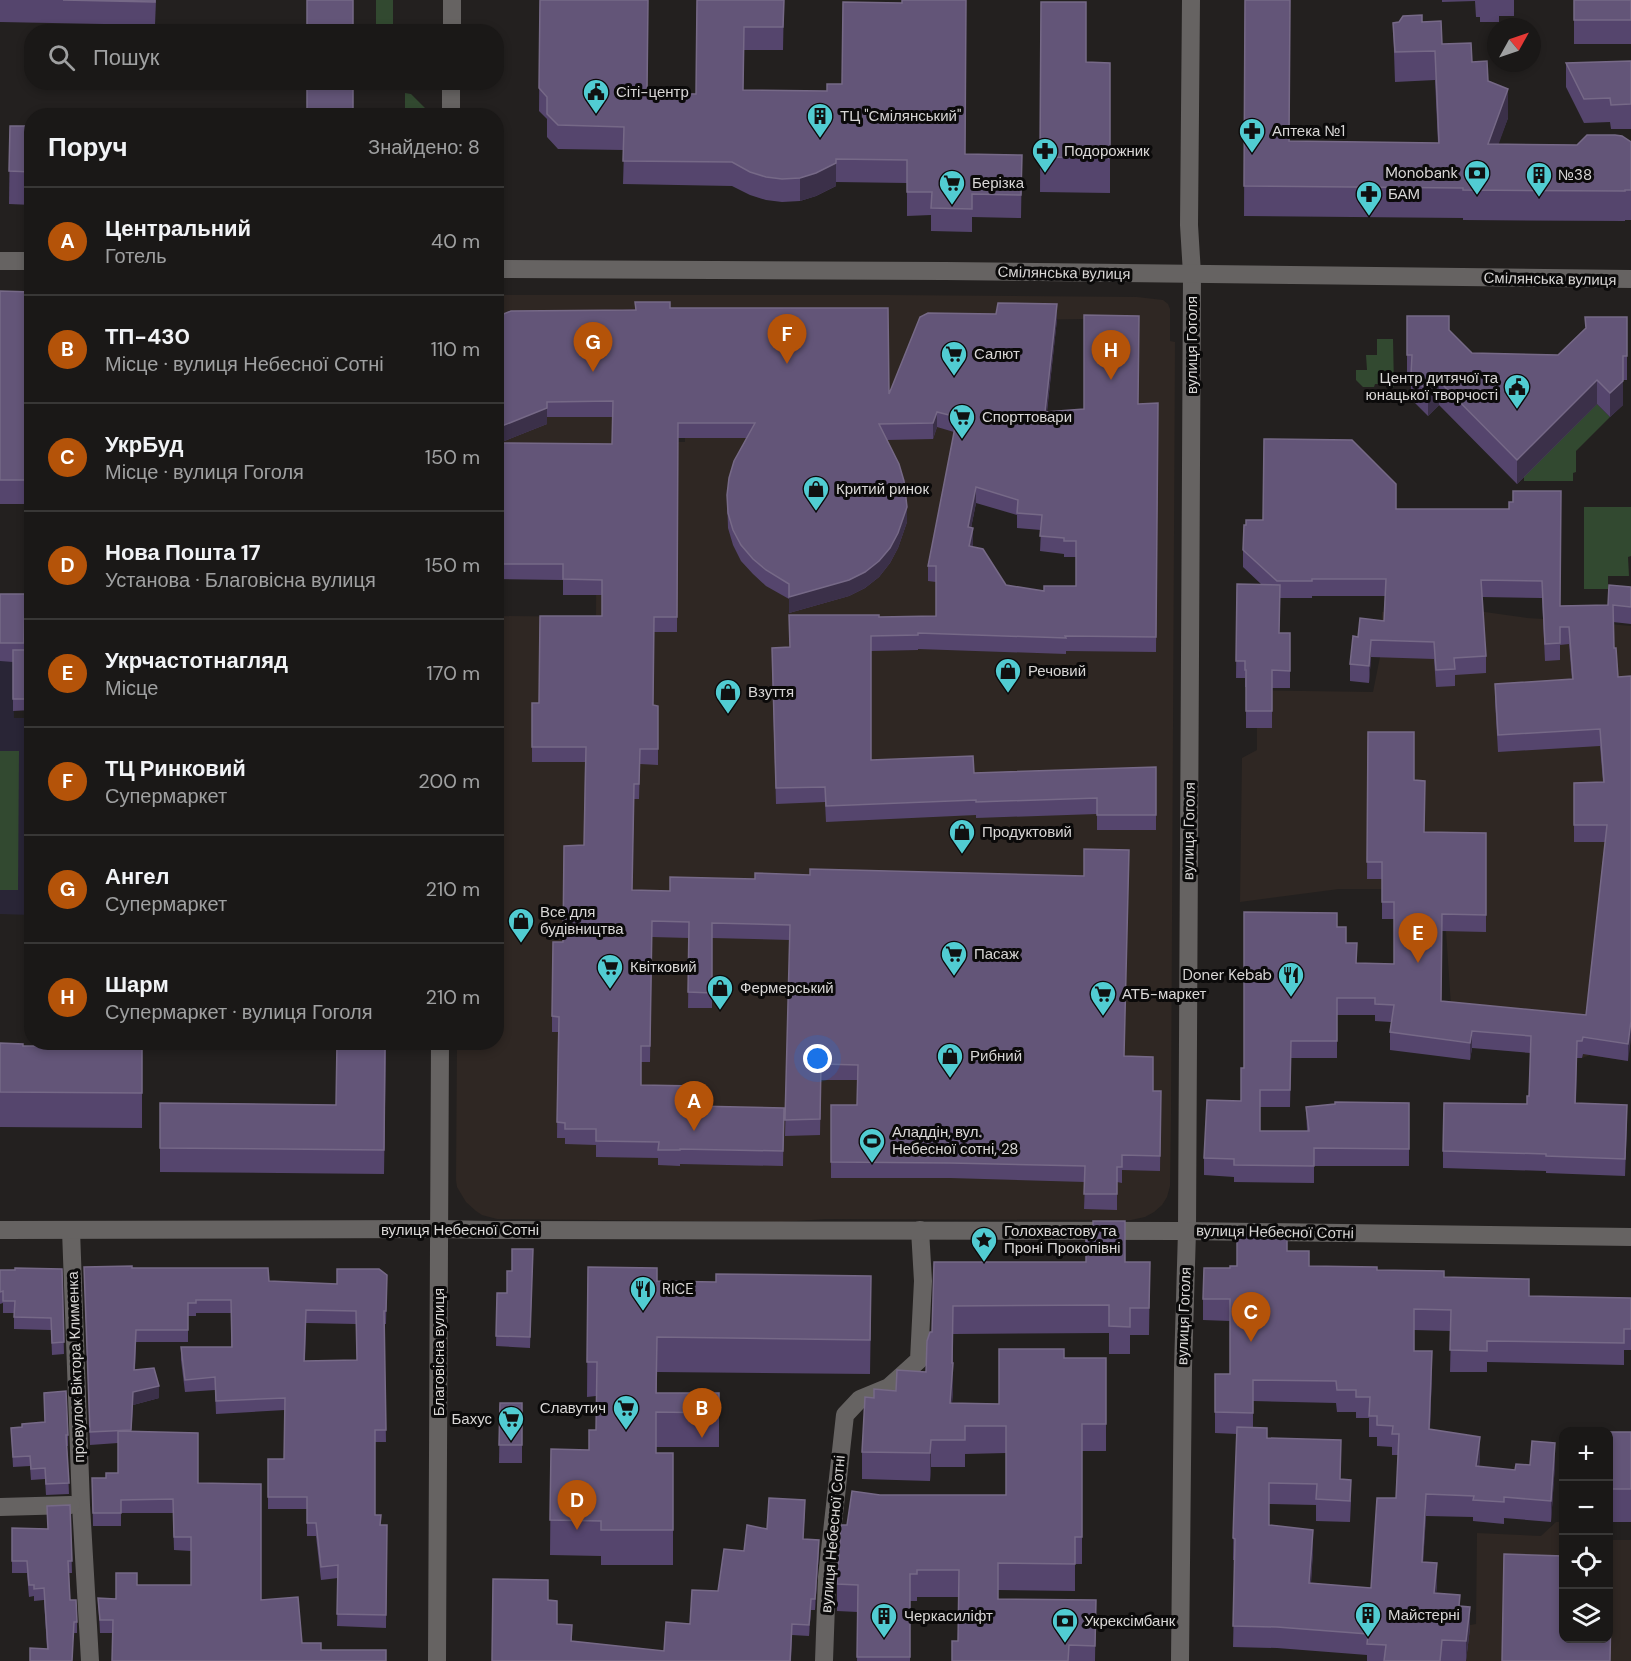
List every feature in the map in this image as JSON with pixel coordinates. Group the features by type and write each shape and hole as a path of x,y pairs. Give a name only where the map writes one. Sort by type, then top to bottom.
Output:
{"street":[{"path":"452,0 452,24"},
{"name":"вулиця Гоголя","path":"1180,1661 1187,1231 1192,274 1190,225 1191,0"},
{"path":"451,90 451,108"},
{"path":"0,261 24,261"},
{"name":"Смілянська вулиця","path":"504,269 1631,279"},
{"name":"Благовісна вулиця","path":"436,1661 440,1050"},
{"name":"вулиця Небесної Сотні","path":"0,1230 439,1228 1187,1231 1631,1237"},
{"name":"провулок Віктора Клименка","path":"71,1230 81,1505 90,1661"},
{"name":"вулиця Небесної Сотні","path":"825,1661 827,1577 845,1415 860,1399 889,1387 919,1360 923,1281 920,1230"},
{"path":"0,1507 81,1505"}],"shaded area":[{"path":"504,295 1137,297 1163,300 1168,304 1170,341 1175,342 1170,1186 1167,1197 1154,1212 1131,1220 826,1219 782,1222 497,1219 482,1215 466,1202 457,1187 456,1180 457,1050 504,1050 504,616 596,617 597,457 504,450","holes":["617,317 685,317 685,442 678,442","1084,319 1084,416 1138,636 994,583 972,547 973,544 968,542 1020,320"]},
{"path":"1449,607 1527,618 1631,626 1631,1041 1628,1061 1590,1055 1582,1058 1489,1049 1489,1046 1451,1006 1446,902 1403,889 1339,889 1240,902 1242,758 1257,750 1257,728 1246,728 1246,690 1373,692 1380,657 1382,612"},
{"path":"0,613 18,632 24,632 24,644 15,644 13,662 14,718 24,718 24,915 0,914"},
{"path":"1556,1522 1559,1522 1559,1643 1613,1643 1613,1540 1631,1540 1631,1661 1466,1661 1470,1625 1476,1624 1477,1533 1541,1536"}],"green space":[{"path":"376,0 393,0 393,24 376,24"},
{"path":"405,93 411,94 425,108 405,108"},
{"path":"1377,339 1393,339 1394,387 1391,387 1391,384 1375,384 1374,387 1363,387 1356,380 1356,370 1367,370 1366,355 1377,355"},
{"path":"1597,404 1610,417 1576,451 1576,472 1573,473 1573,481 1524,481 1524,475"},
{"path":"1584,507 1631,507 1629,576 1608,576 1608,589 1584,589"},
{"path":"0,751 19,751 18,890 0,890"}],"building":[{"path":"63,0 155,0 155,2"},
{"path":"307,0 353,0 353,24 307,24"},
{"path":"540,0 648,0 647,93 696,94 697,0 784,0 783,27 744,27 743,90 827,91 827,84 842,84 843,2 902,3 902,0 966,0 965,154 1022,155 1021,195 972,194 972,209 931,208 932,192 907,192 907,160 836,159 836,163 816,173 800,178 782,179 750,172 732,162 623,161 624,127 558,125 547,114 547,97 539,88"},
{"path":"1245,0 1290,0 1289,141 1439,143 1435,51 1395,52 1393,23 1399,22 1403,16 1422,15 1422,22 1441,21 1442,44 1471,43 1472,62 1487,61 1488,81 1508,89 1488,144 1577,145 1587,135 1622,136 1631,142 1631,190 1625,191 1244,186"},
{"path":"1574,0 1631,0 1631,20 1574,20"},
{"path":"1041,2 1086,2 1086,62 1110,63 1110,158 1040,157"},
{"path":"1631,61 1631,104 1611,105 1610,98 1584,99 1566,63"},
{"path":"307,90 353,90 353,108 307,108"},
{"path":"10,126 24,126 24,172 9,171"},
{"path":"0,291 24,292 24,480 0,480"},
{"path":"635,302 670,302 670,308 888,308 889,394 920,317 928,313 996,314 998,303 1057,304 1045,412 1084,409 1084,315 1139,316 1138,404 1158,403 1156,637 1065,636 1066,638 918,633 918,635 871,636 871,760 973,756 974,773 1156,767 1156,815 1097,815 1097,798 826,806 825,787 776,788 772,648 790,647 789,615 936,616 936,566 928,566 957,417 937,412 933,423 879,424 899,464 904,481 907,507 890,548 865,572 849,580 789,597 789,584 766,570 741,545 728,513 727,495 734,461 755,423 678,423 677,617 654,617 653,705 658,706 658,749 640,749 639,784 634,784 632,890 670,891 670,877 755,879 755,873 810,875 810,869 1084,876 1084,849 1129,850 1124,1056 1153,1057 1153,1091 1161,1091 1160,1156 1122,1155 1122,1167 1117,1167 1117,1194 1084,1194 1085,1166 831,1162 831,1105 857,1105 858,1065 821,1064 820,1119 785,1120 790,925 712,923 712,993 688,992 689,922 652,921 650,1046 641,1046 641,1085 694,1086 694,1106 784,1108 783,1151 658,1150 659,1142 596,1141 596,1129 565,1129 565,1123 557,1122 559,1017 552,1016 553,942 563,942 564,846 584,845 586,747 532,747 532,703 539,703 540,616 602,616 602,580 563,579 563,564 504,564 504,443 612,444 613,401 547,402 547,408 504,425 504,314 511,311 636,310","holes":["976,487 1018,500 1017,513 1042,515 1040,536 1076,541 1076,586 1044,586 1044,591 1006,585 983,549 969,546 973,528 968,527"]},
{"name":"Центр дитячої та юнацької творчості","path":"1407,316 1449,316 1449,330 1472,353 1558,355 1586,328 1585,317 1627,317 1627,356 1623,356 1623,381 1610,393 1597,380 1517,460 1439,381 1428,392 1411,375 1412,355 1407,355"},
{"path":"1264,439 1352,440 1396,484 1396,509 1509,509 1509,502 1513,502 1513,491 1561,491 1560,606 1608,605 1609,585 1631,587 1631,607 1613,605 1614,648 1616,648 1618,677 1631,676 1631,1021 1628,1044 1583,1037 1582,1041 1577,1041 1575,1103 1627,1105 1625,1159 1443,1151 1444,1103 1527,1104 1531,1036 1472,1031 1470,1043 1390,1032 1394,1005 1375,1004 1375,998 1337,998 1337,1041 1291,1041 1290,1090 1260,1090 1260,1131 1309,1131 1306,1107 1335,1104 1335,1102 1409,1103 1409,1149 1314,1148 1314,1166 1234,1165 1234,1159 1204,1158 1207,1100 1241,1101 1241,1068 1244,1068 1244,912 1337,913 1337,927 1346,927 1346,943 1357,943 1356,963 1394,964 1394,902 1382,902 1382,862 1367,862 1368,732 1414,732 1414,780 1425,781 1424,832 1486,833 1486,915 1442,914 1441,1001 1586,1015 1607,825 1574,825 1574,783 1604,782 1600,729 1498,735 1495,684 1573,679 1569,627 1560,627 1560,643 1545,644 1542,581 1481,580 1486,656 1454,658 1455,669 1436,670 1434,642 1371,640 1369,666 1350,664 1353,636 1358,637 1360,618 1384,621 1386,579 1277,581 1243,550 1246,520 1263,520"},
{"path":"1237,584 1280,585 1279,633 1290,633 1290,671 1272,670 1272,711 1246,711 1245,661 1236,661"},
{"path":"0,594 24,594 24,643 0,643"},
{"path":"13,650 24,650 24,699 13,699"},
{"path":"0,1043 23,1044 24,1050 142,1050 142,1093 0,1092"},
{"path":"337,1050 385,1050 384,1150 160,1148 160,1103 336,1105"},
{"path":"1093,1221 1125,1221 1125,1262 1150,1262 1149,1308 1130,1308 1130,1327 1109,1326 1109,1305 953,1306 950,1403 999,1404 999,1349 1064,1349 1064,1358 1106,1358 1106,1424 1082,1424 1082,1537 1075,1537 1075,1564 998,1563 998,1599 1096,1600 1095,1646 1069,1645 1068,1661 952,1661 952,1641 958,1641 959,1570 917,1570 917,1574 910,1574 910,1657 857,1657 858,1585 837,1584 841,1525 847,1525 852,1491 880,1495 1006,1495 1006,1426 965,1426 965,1440 931,1440 930,1453 862,1452 865,1397 874,1398 874,1389 896,1391 897,1370 926,1372 927,1341 932,1332 934,1262 1086,1262 1086,1231 1093,1230"},
{"path":"1237,1235 1287,1235 1287,1251 1309,1251 1309,1266 1444,1271 1444,1277 1529,1279 1529,1296 1631,1298 1631,1329 1624,1329 1624,1343 1487,1341 1487,1351 1450,1350 1451,1310 1414,1309 1414,1351 1432,1351 1429,1429 1480,1437 1476,1466 1515,1470 1516,1464 1530,1465 1532,1441 1555,1443 1551,1501 1504,1497 1504,1502 1473,1500 1474,1496 1426,1494 1422,1562 1437,1563 1434,1593 1460,1595 1459,1606 1470,1607 1466,1641 1442,1640 1440,1661 1384,1661 1386,1645 1367,1644 1368,1634 1233,1626 1237,1427 1267,1428 1267,1438 1341,1440 1340,1479 1351,1480 1350,1501 1316,1499 1317,1484 1269,1483 1269,1525 1313,1530 1309,1583 1371,1588 1377,1498 1396,1498 1399,1434 1392,1434 1393,1426 1377,1425 1377,1416 1369,1416 1370,1397 1356,1397 1356,1390 1337,1390 1336,1381 1253,1380 1253,1413 1215,1412 1215,1374 1230,1374 1230,1299 1203,1299 1204,1268 1237,1266"},
{"path":"512,1249 533,1249 530,1337 496,1336 497,1293 507,1293 507,1271 512,1271"},
{"path":"84,1267 268,1268 269,1281 337,1284 337,1269 379,1269 387,1275 386,1311 384,1311 386,1430 375,1430 375,1515 381,1515 380,1525 387,1525 386,1615 337,1614 338,1565 321,1567 316,1523 307,1523 307,1497 268,1497 268,1459 284,1459 285,1398 216,1401 215,1377 185,1380 181,1347 232,1347 231,1300 196,1300 196,1303 188,1303 188,1330 136,1330 134,1370 154,1368 159,1386 133,1392 131,1430 90,1432","holes":["306,1310 356,1311 357,1360 304,1361"]},
{"name":"Славутич","path":"588,1267 657,1268 657,1281 716,1282 716,1274 871,1276 870,1340 657,1337 656,1393 719,1393 719,1413 656,1412 656,1453 673,1453 673,1530 601,1530 601,1521 550,1520 551,1449 589,1450 589,1430 596,1430 597,1362 587,1362"},
{"path":"15,1268 62,1269 64,1342 52,1343 51,1318 14,1317 15,1301 3,1301 3,1291 0,1292 0,1270 15,1270"},
{"path":"66,1391 69,1483 46,1484 45,1468 31,1469 30,1456 13,1457 11,1428 22,1427 22,1424 45,1422 44,1393"},
{"path":"500,1403 522,1403 522,1445 499,1445"},
{"path":"118,1431 198,1433 198,1483 261,1484 261,1600 298,1597 302,1643 321,1643 321,1650 386,1650 386,1661 112,1661 113,1620 100,1620 98,1598 116,1599 116,1573 137,1573 137,1585 191,1585 191,1537 174,1537 173,1499 121,1500 121,1513 93,1513 92,1478 106,1478 106,1473 118,1473"},
{"path":"1613,1432 1631,1432 1631,1489 1613,1489"},
{"path":"769,1498 805,1500 803,1539 819,1540 815,1599 811,1599 809,1625 792,1624 790,1661 492,1661 493,1579 548,1580 548,1600 557,1601 557,1624 572,1625 571,1641 664,1651 666,1622 690,1624 692,1590 718,1591 724,1549 744,1551 747,1525 767,1529"},
{"path":"70,1505 72,1561 68,1561 70,1600 76,1600 77,1622 74,1622 72,1661 30,1661 30,1648 48,1649 44,1588 34,1589 34,1585 29,1585 27,1561 12,1561 12,1528 48,1529 47,1506"},
{"path":"1504,1554 1559,1556 1559,1643 1610,1643 1610,1661 1502,1661"}],"place":[{"name":"Сіті-центр","path":"596,115"},
{"name":"ТЦ \"Смілянський\"","path":"820,139"},
{"name":"Аптека №1","path":"1252,154"},
{"name":"Подорожник","path":"1045,174"},
{"name":"Monobank","path":"1477,196"},
{"name":"№38","path":"1539,198"},
{"name":"Берізка","path":"952,206"},
{"name":"БАМ","path":"1369,217"},
{"name":"ТЦ Ринковий","path":"787,364"},
{"name":"Ангел","path":"593,372"},
{"name":"Салют","path":"954,377"},
{"name":"Шарм","path":"1111,380"},
{"name":"Центр дитячої та юнацької творчості","path":"1517,410"},
{"name":"Спорттовари","path":"962,440"},
{"name":"Критий ринок","path":"816,512"},
{"name":"Речовий","path":"1008,694"},
{"name":"Взуття","path":"728,715"},
{"name":"Продуктовий","path":"962,855"},
{"name":"Все для будівництва","path":"521,944"},
{"name":"Укрчастотнагляд","path":"1418,963"},
{"name":"Пасаж","path":"954,977"},
{"name":"Квітковий","path":"610,990"},
{"name":"Doner Kebab","path":"1291,998"},
{"name":"Фермерський","path":"720,1011"},
{"name":"АТБ-маркет","path":"1103,1017"},
{"name":"Рибний","path":"950,1079"},
{"name":"Центральний","path":"694,1131"},
{"name":"Аладдін, вул. Небесної сотні, 28","path":"872,1164"},
{"name":"Голохвастову та Проні Прокопівні","path":"984,1263"},
{"name":"RICE","path":"643,1312"},
{"name":"УкрБуд","path":"1251,1342"},
{"name":"Славутич","path":"626,1431"},
{"name":"ТП-430","path":"702,1438"},
{"name":"Бахус","path":"511,1442"},
{"name":"Нова Пошта 17","path":"577,1530"},
{"name":"Майстерні","path":"1368,1638"},
{"name":"Черкасиліфт","path":"884,1639"},
{"name":"Укрексімбанк","path":"1065,1644"}]}
